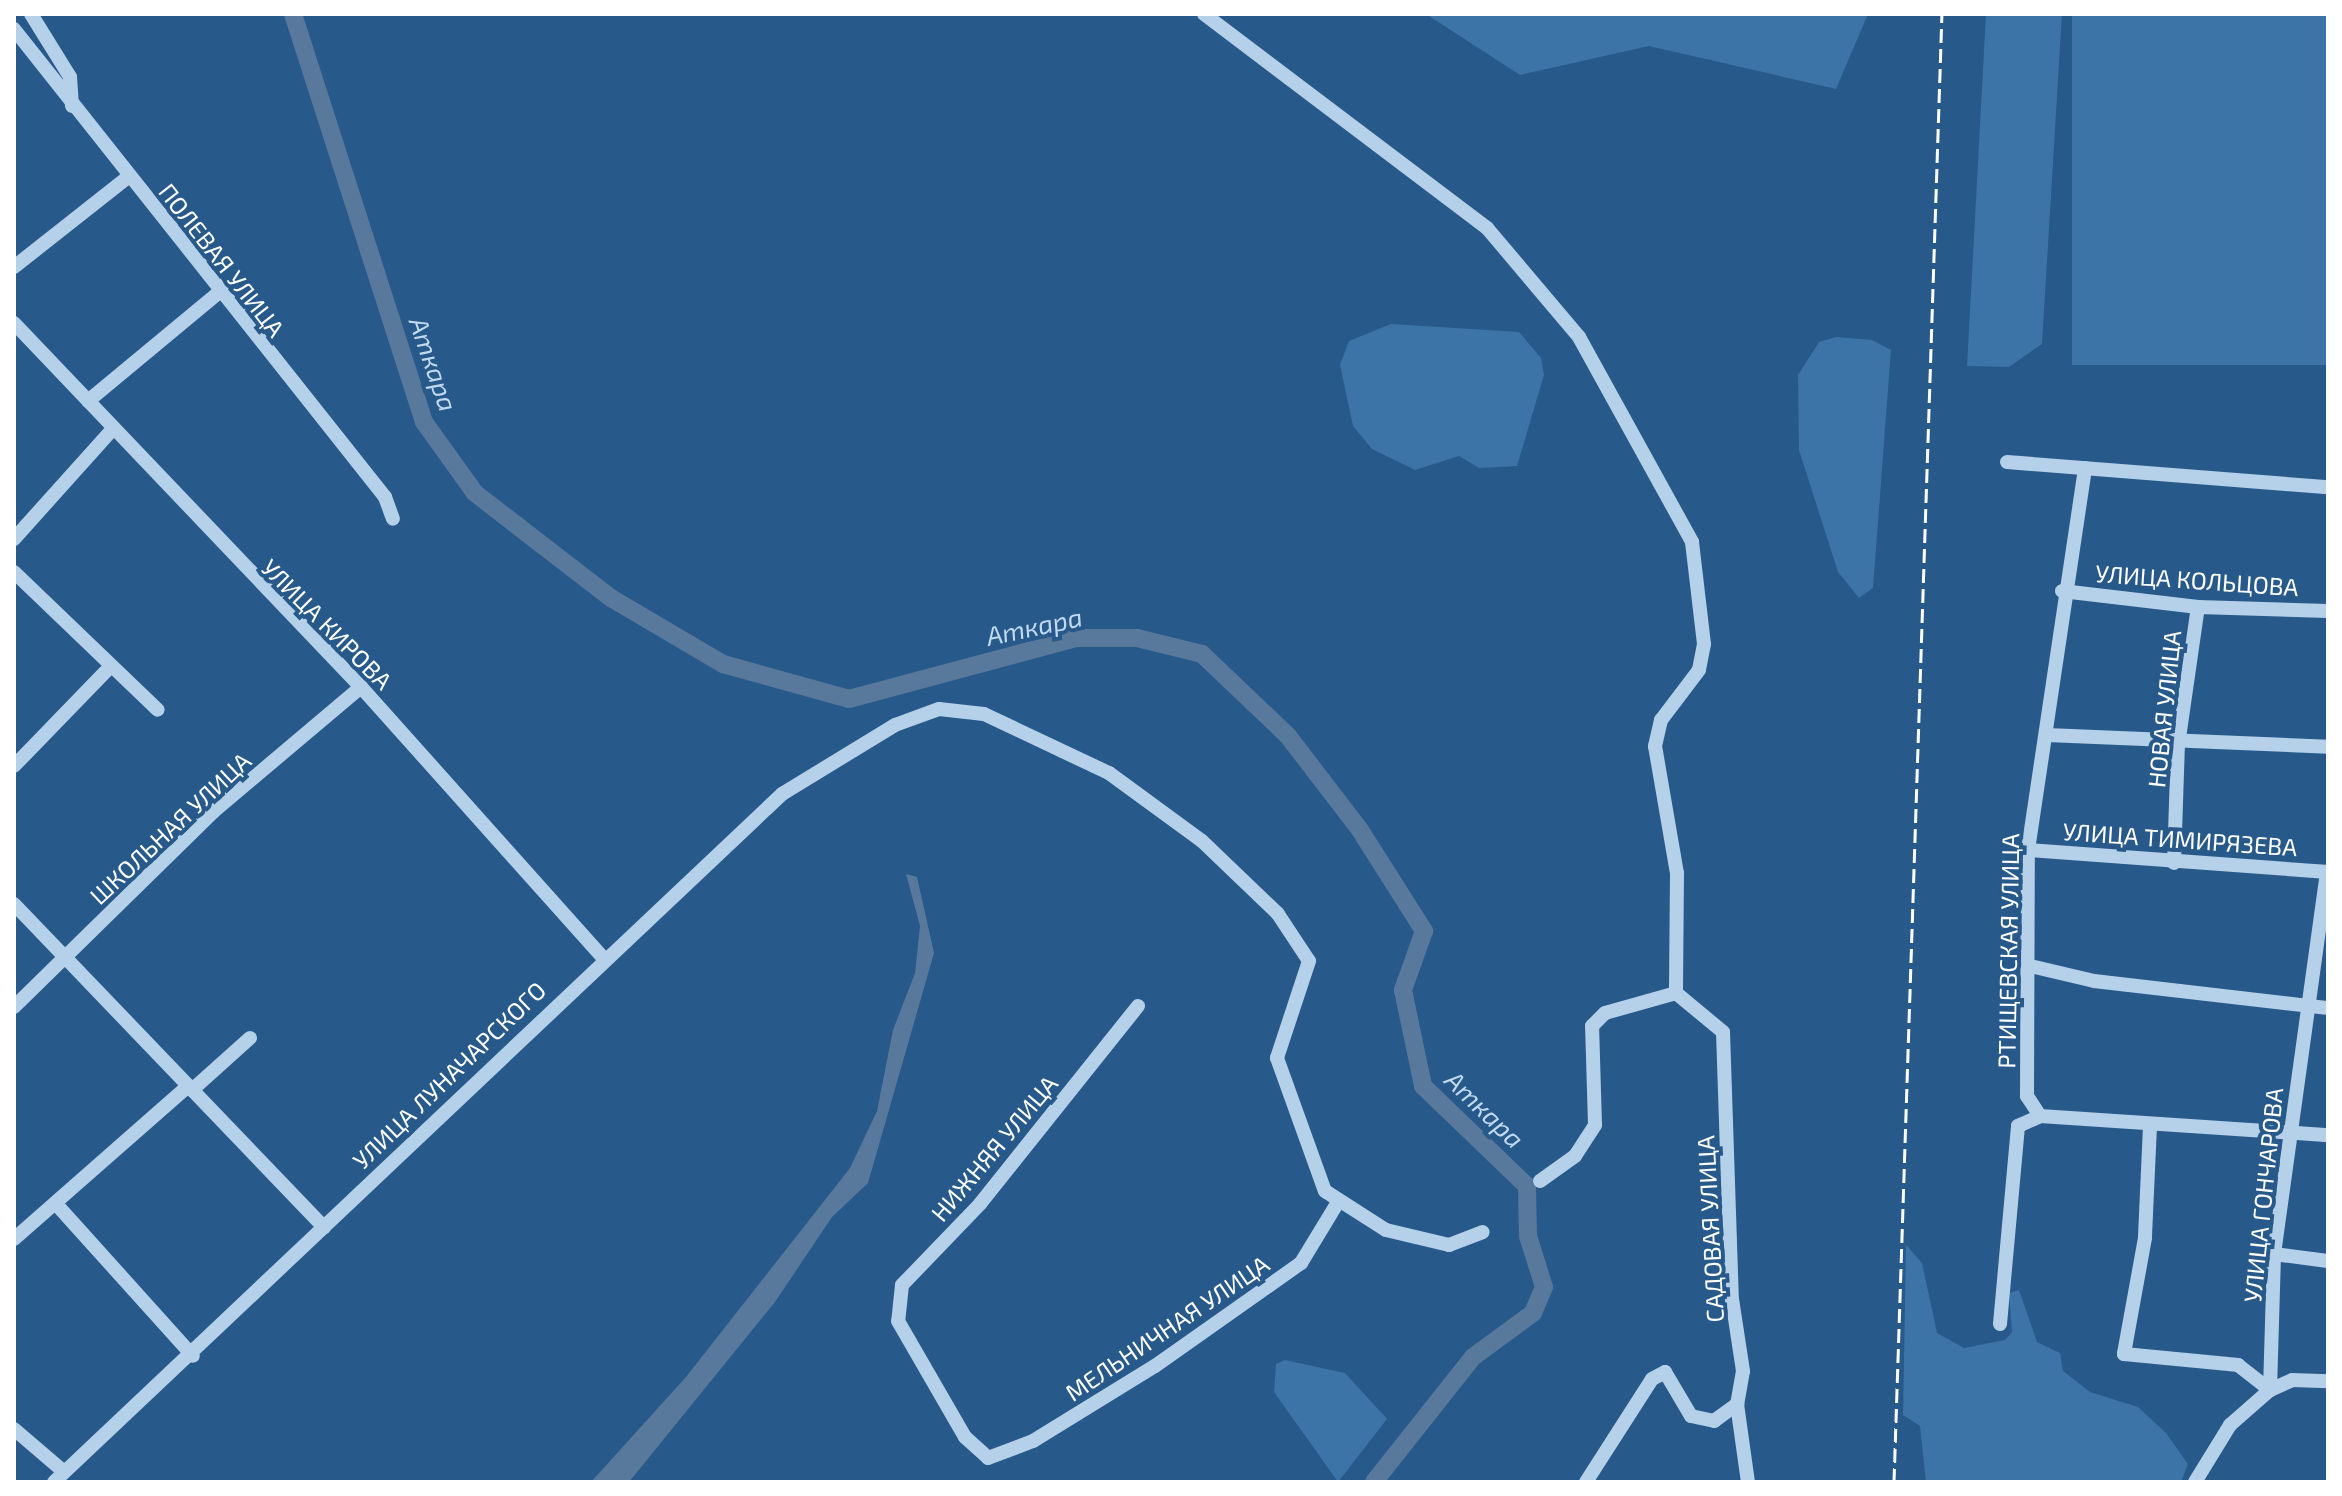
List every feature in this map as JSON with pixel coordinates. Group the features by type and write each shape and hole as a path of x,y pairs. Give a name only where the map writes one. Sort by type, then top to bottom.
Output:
{"street":[{"path":"31,14 70,77 72,107"},
{"path":"1204,14 1487,228 1579,337 1692,542 1704,644 1699,670 1661,720 1655,746 1677,873 1676,993 1605,1013 1592,1026 1595,1125 1575,1156 1540,1181"},
{"name":"ПОЛЕВАЯ УЛИЦА","path":"14,29 218,293 385,497 393,519"},
{"path":"14,267 128,177"},
{"path":"88,401 218,293"},
{"name":"УЛИЦА КИРОВА","path":"14,323 88,401 110,432 361,687 604,959"},
{"path":"14,539 110,432"},
{"path":"2007,462 2328,487"},
{"name":"РТИЩЕВСКАЯ УЛИЦА","path":"2040,1116 2027,1096 2028,850 2047,735 2062,591 2085,468"},
{"path":"14,572 109,668 158,710"},
{"name":"УЛИЦА КОЛЬЦОВА","path":"2062,591 2198,607 2328,611"},
{"name":"НОВАЯ УЛИЦА","path":"2174,863 2178,745 2198,607"},
{"path":"14,766 109,668"},
{"name":"ШКОЛЬНАЯ УЛИЦА","path":"14,1007 213,812 361,687"},
{"name":"УЛИЦА ЛУНАЧАРСКОГО","path":"58,1477 193,1356 604,959 782,794 895,725 939,709 984,714 1109,773 1202,841 1278,914 1309,961 1277,1058 1295,1122 1325,1191 1338,1202"},
{"path":"2047,735 2178,745 2328,747"},
{"name":"УЛИЦА ТИМИРЯЗЕВА","path":"2028,850 2328,872"},
{"name":"УЛИЦА ГОНЧАРОВА","path":"2270,1390 2274,1254 2288,1131 2312,1007 2328,872"},
{"path":"14,904 324,1227"},
{"path":"2026,965 2094,981 2328,1008"},
{"name":"САДОВАЯ УЛИЦА","path":"1676,993 1723,1032 1732,1299 1743,1371 1737,1404 1748,1482"},
{"name":"НИЖНЯЯ УЛИЦА","path":"988,1458 965,1437 898,1321 902,1285 980,1204 1138,1006"},
{"path":"14,1239 250,1038"},
{"path":"2000,1324 2018,1126 2040,1116 2150,1126 2328,1135"},
{"path":"2150,1126 2145,1238 2124,1354 2238,1365 2270,1390"},
{"path":"1338,1202 1386,1230 1449,1245 1483,1232"},
{"name":"МЕЛЬНИЧНАЯ УЛИЦА","path":"988,1458 1033,1441 1274,1286 1301,1263 1338,1202"},
{"path":"57,1205 193,1356"},
{"path":"2274,1254 2328,1261"},
{"path":"1586,1482 1595,1462 1652,1379 1665,1372 1691,1416 1714,1421 1737,1404"},
{"path":"2199,1481 2230,1425 2270,1390 2292,1380 2328,1381"},
{"path":"14,1429 58,1477"}],"shaded area":[{"path":"1426,14 1868,14 1836,89 1649,46 1520,75"},
{"path":"1986,14 2062,14 2042,344 2009,367 1967,366"},
{"path":"2072,14 2328,14 2328,365 2072,365"},
{"path":"1391,324 1519,332 1541,358 1544,375 1517,466 1479,468 1459,456 1415,470 1372,449 1353,426 1340,365 1349,341"},
{"path":"1836,337 1872,340 1891,350 1873,588 1859,598 1838,572 1799,450 1798,375 1819,342"},
{"path":"906,874 917,877 934,953 868,1183 832,1217 775,1302 629,1482 591,1482 686,1377 850,1168 877,1111 893,1030 915,973 920,926"},
{"path":"1906,1245 1922,1263 1937,1333 1964,1348 2005,1340 2012,1332 2009,1293 2019,1290 2037,1342 2060,1353 2063,1371 2090,1392 2138,1407 2166,1433 2188,1464 2181,1482 1926,1482 1920,1426 1903,1415"},
{"path":"1285,1360 1345,1373 1387,1419 1338,1482 1274,1392 1276,1364"}],"waterway":[{"name":"Аткара","path":"293,14 424,422 475,493 611,598 723,664 849,699 1076,638 1137,638 1202,654 1288,736 1360,830 1424,931 1403,990 1423,1086 1527,1186 1528,1236 1544,1287 1533,1313 1473,1357 1374,1482"}],"railway":[{"path":"1894,1482 1942,14"}]}
